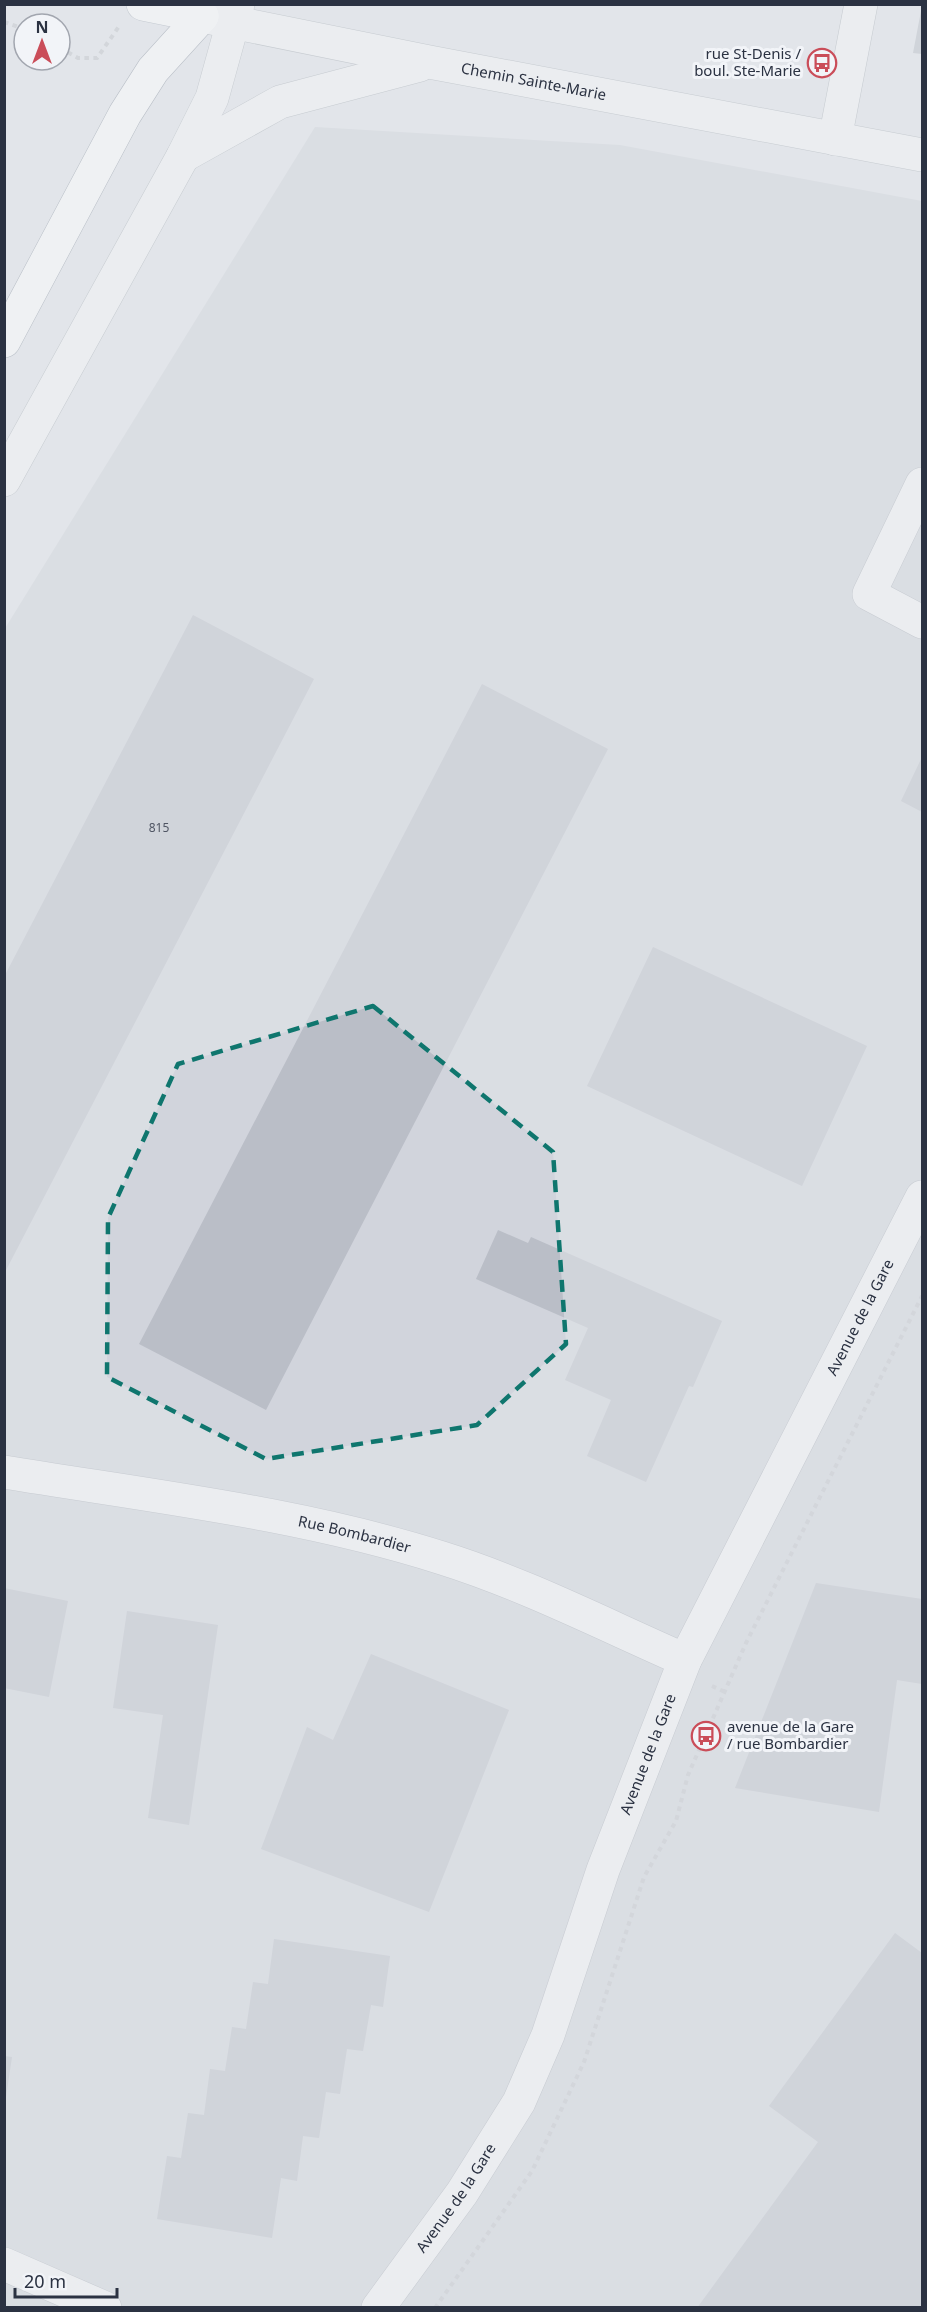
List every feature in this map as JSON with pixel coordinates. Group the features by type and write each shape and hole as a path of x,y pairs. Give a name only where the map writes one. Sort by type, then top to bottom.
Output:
{"main road":[{"name":"Chemin Sainte-Marie","path":"132,14 222,12"},
{"path":"4,341 125,114 155,67 222,12"}],"street":[{"path":"835,139 861,4"},
{"path":"4,480 183,156 217,88 222,12"},
{"name":"Chemin Sainte-Marie","path":"222,12 429,62 922,155"},
{"path":"183,156 244,120 289,99 429,62"},
{"path":"922,484 869,594 922,622"},
{"name":"Avenue de la Gare","path":"378,2307 462,2193 519,2102 548,2035 603,1870 685,1660 922,1197"},
{"name":"Rue Bombardier","path":"4,1472 334,1528 405,1547 473,1568 685,1660"},
{"path":"4,2264 105,2307"}],"path":[{"path":"72,55 78,58 97,58 132,14"},
{"path":"435,2307 532,2171 549,2138 584,2062 644,1877 676,1821 688,1775 746,1643 922,1296"}],"highlighted area":[{"path":"373,1006 553,1152 566,1344 477,1425 266,1459 107,1377 108,1218 178,1064"}],"shaded area":[{"path":"315,127 620,145 922,201 922,2307 5,2307 4,630"}],"building":[{"path":"922,11 922,54 913,53"},
{"path":"193,615 314,679 4,1274 4,977"},
{"path":"482,684 608,749 266,1410 139,1344"},
{"path":"922,757 922,812 901,801"},
{"path":"653,947 867,1046 802,1186 587,1086"},
{"path":"498,1230 528,1243 531,1237 722,1321 693,1387 689,1386 646,1482 587,1456 611,1400 565,1380 588,1328 476,1279"},
{"path":"816,1583 922,1599 922,1684 897,1680 879,1812 735,1788"},
{"path":"4,1588 68,1601 49,1697 4,1688"},
{"path":"127,1611 218,1625 189,1825 148,1818 163,1715 113,1708"},
{"path":"371,1654 509,1710 429,1912 261,1849 307,1727 333,1740"},
{"path":"895,1933 922,1953 922,2308 697,2308 818,2142 769,2106"},
{"path":"274,1939 390,1956 383,2007 371,2005 363,2051 347,2049 340,2094 326,2092 319,2138 303,2136 297,2181 281,2178 272,2238 157,2219 167,2156 181,2158 188,2113 204,2115 210,2069 225,2071 232,2027 246,2029 253,1982 268,1984"},
{"path":"4,2056 12,2057 6,2097 4,2097"}],"place":[{"name":"rue St-Denis / boul. Ste-Marie","path":"822,63"},
{"name":"avenue de la Gare / rue Bombardier","path":"706,1736"}]}
